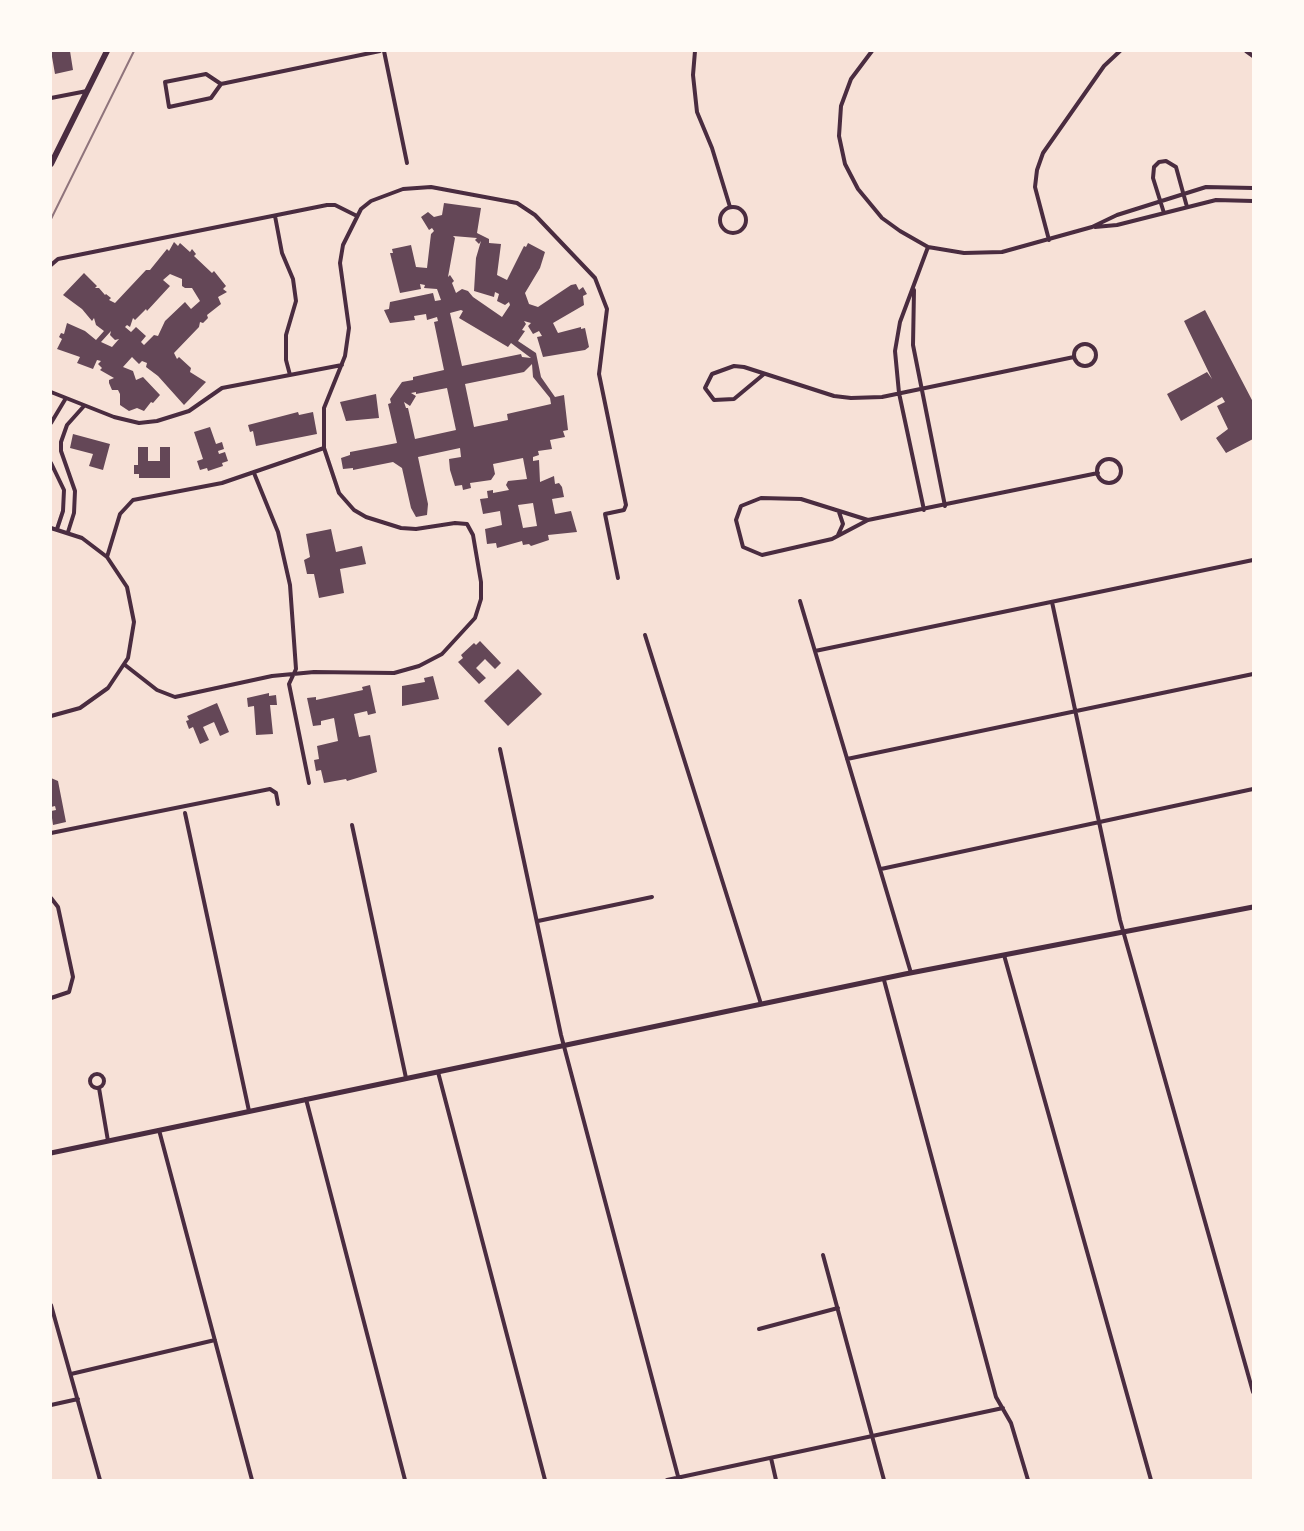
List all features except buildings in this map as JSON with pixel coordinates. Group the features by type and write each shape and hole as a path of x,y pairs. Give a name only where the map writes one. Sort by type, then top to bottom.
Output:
{"main road":[{"path":"51,164 107,51"},
{"path":"51,1153 911,973 1253,907"}],"street":[{"path":"221,84 206,74 165,82 169,107 211,98 221,84 382,51 407,163"},
{"path":"695,51 693,75 697,111 715,157 730,207"},
{"path":"862,51 867,55"},
{"path":"872,51 851,79 842,106 839,136 845,164 858,189 882,218 928,247 964,253 990,253 1027,247 1092,227 1118,215 1184,194 1222,186 1253,188"},
{"path":"1049,240 1035,187 1036,170 1043,153 1104,66 1120,51"},
{"path":"1246,51 1253,56"},
{"path":"51,98 87,91"},
{"path":"1164,213 1153,172 1160,162 1166,161 1176,167 1187,207"},
{"path":"125,665 157,690 175,697 244,681 293,674 397,673 419,666 442,654 476,618 482,598 471,531 466,524 416,529 401,528 366,517 347,504 339,493 324,448 324,408 342,365 349,328 340,263 344,240 357,216 371,201 410,188 431,187 502,198 517,203 535,215 595,278 607,309 599,374 626,505 624,510 605,514 618,578"},
{"path":"1092,227 1118,225 1216,200 1253,201"},
{"path":"51,265 58,260 335,205 357,216"},
{"path":"730,207 740,209 746,217 744,226 736,232 726,231 720,223 722,213 730,207"},
{"path":"275,216 282,253 293,279 296,301 286,335 286,360 290,375"},
{"path":"924,510 895,367 896,338 928,247"},
{"path":"914,287 913,345 945,506"},
{"path":"1083,344 1091,346 1096,353 1094,362 1087,366 1078,364 1074,357 1076,349 1083,344"},
{"path":"764,374 734,399 714,399 705,388 707,380 722,369 744,367 822,393 851,398 899,393 1074,357"},
{"path":"51,392 126,421 157,421 189,411 221,389 342,365"},
{"path":"51,423 66,398"},
{"path":"68,532 74,513 75,491 61,451 61,442 67,425 84,406"},
{"path":"107,556 120,514 133,500 204,487 254,473 324,448"},
{"path":"1107,459 1116,461 1121,468 1119,478 1112,483 1103,481 1098,473 1099,464 1107,459"},
{"path":"51,463 64,490 63,511 57,529"},
{"path":"254,473 278,532 290,585 296,643 296,669 289,684 309,783"},
{"path":"868,520 801,499 761,498 741,506 736,520 743,548 755,554 818,543 838,536 868,520 1098,473"},
{"path":"838,536 843,524 839,512"},
{"path":"51,528 68,532 89,542 107,556 123,579 132,604 133,640 125,665 108,687 80,708 51,716"},
{"path":"815,651 1253,560"},
{"path":"800,601 911,973"},
{"path":"1052,602 1123,931 1253,1392"},
{"path":"645,635 761,1005"},
{"path":"848,759 1253,674"},
{"path":"500,749 565,1045 679,1479"},
{"path":"51,833 270,789 276,793 278,804"},
{"path":"881,869 1253,789"},
{"path":"185,813 249,1111"},
{"path":"352,825 406,1078"},
{"path":"538,921 652,897"},
{"path":"51,898 57,905 73,982 64,995 51,998"},
{"path":"1004,956 1151,1480"},
{"path":"884,980 996,1397 1015,1434 1028,1480"},
{"path":"438,1072 545,1480"},
{"path":"99,1088 108,1141"},
{"path":"306,1099 405,1480"},
{"path":"159,1130 252,1480"},
{"path":"823,1254 884,1480"},
{"path":"51,1305 100,1480"},
{"path":"759,1329 838,1308"},
{"path":"71,1374 215,1340"},
{"path":"51,1405 78,1399"},
{"path":"667,1480 1003,1408"},
{"path":"771,1458 776,1480"}],"railway":[{"path":"51,219 134,51"}]}
